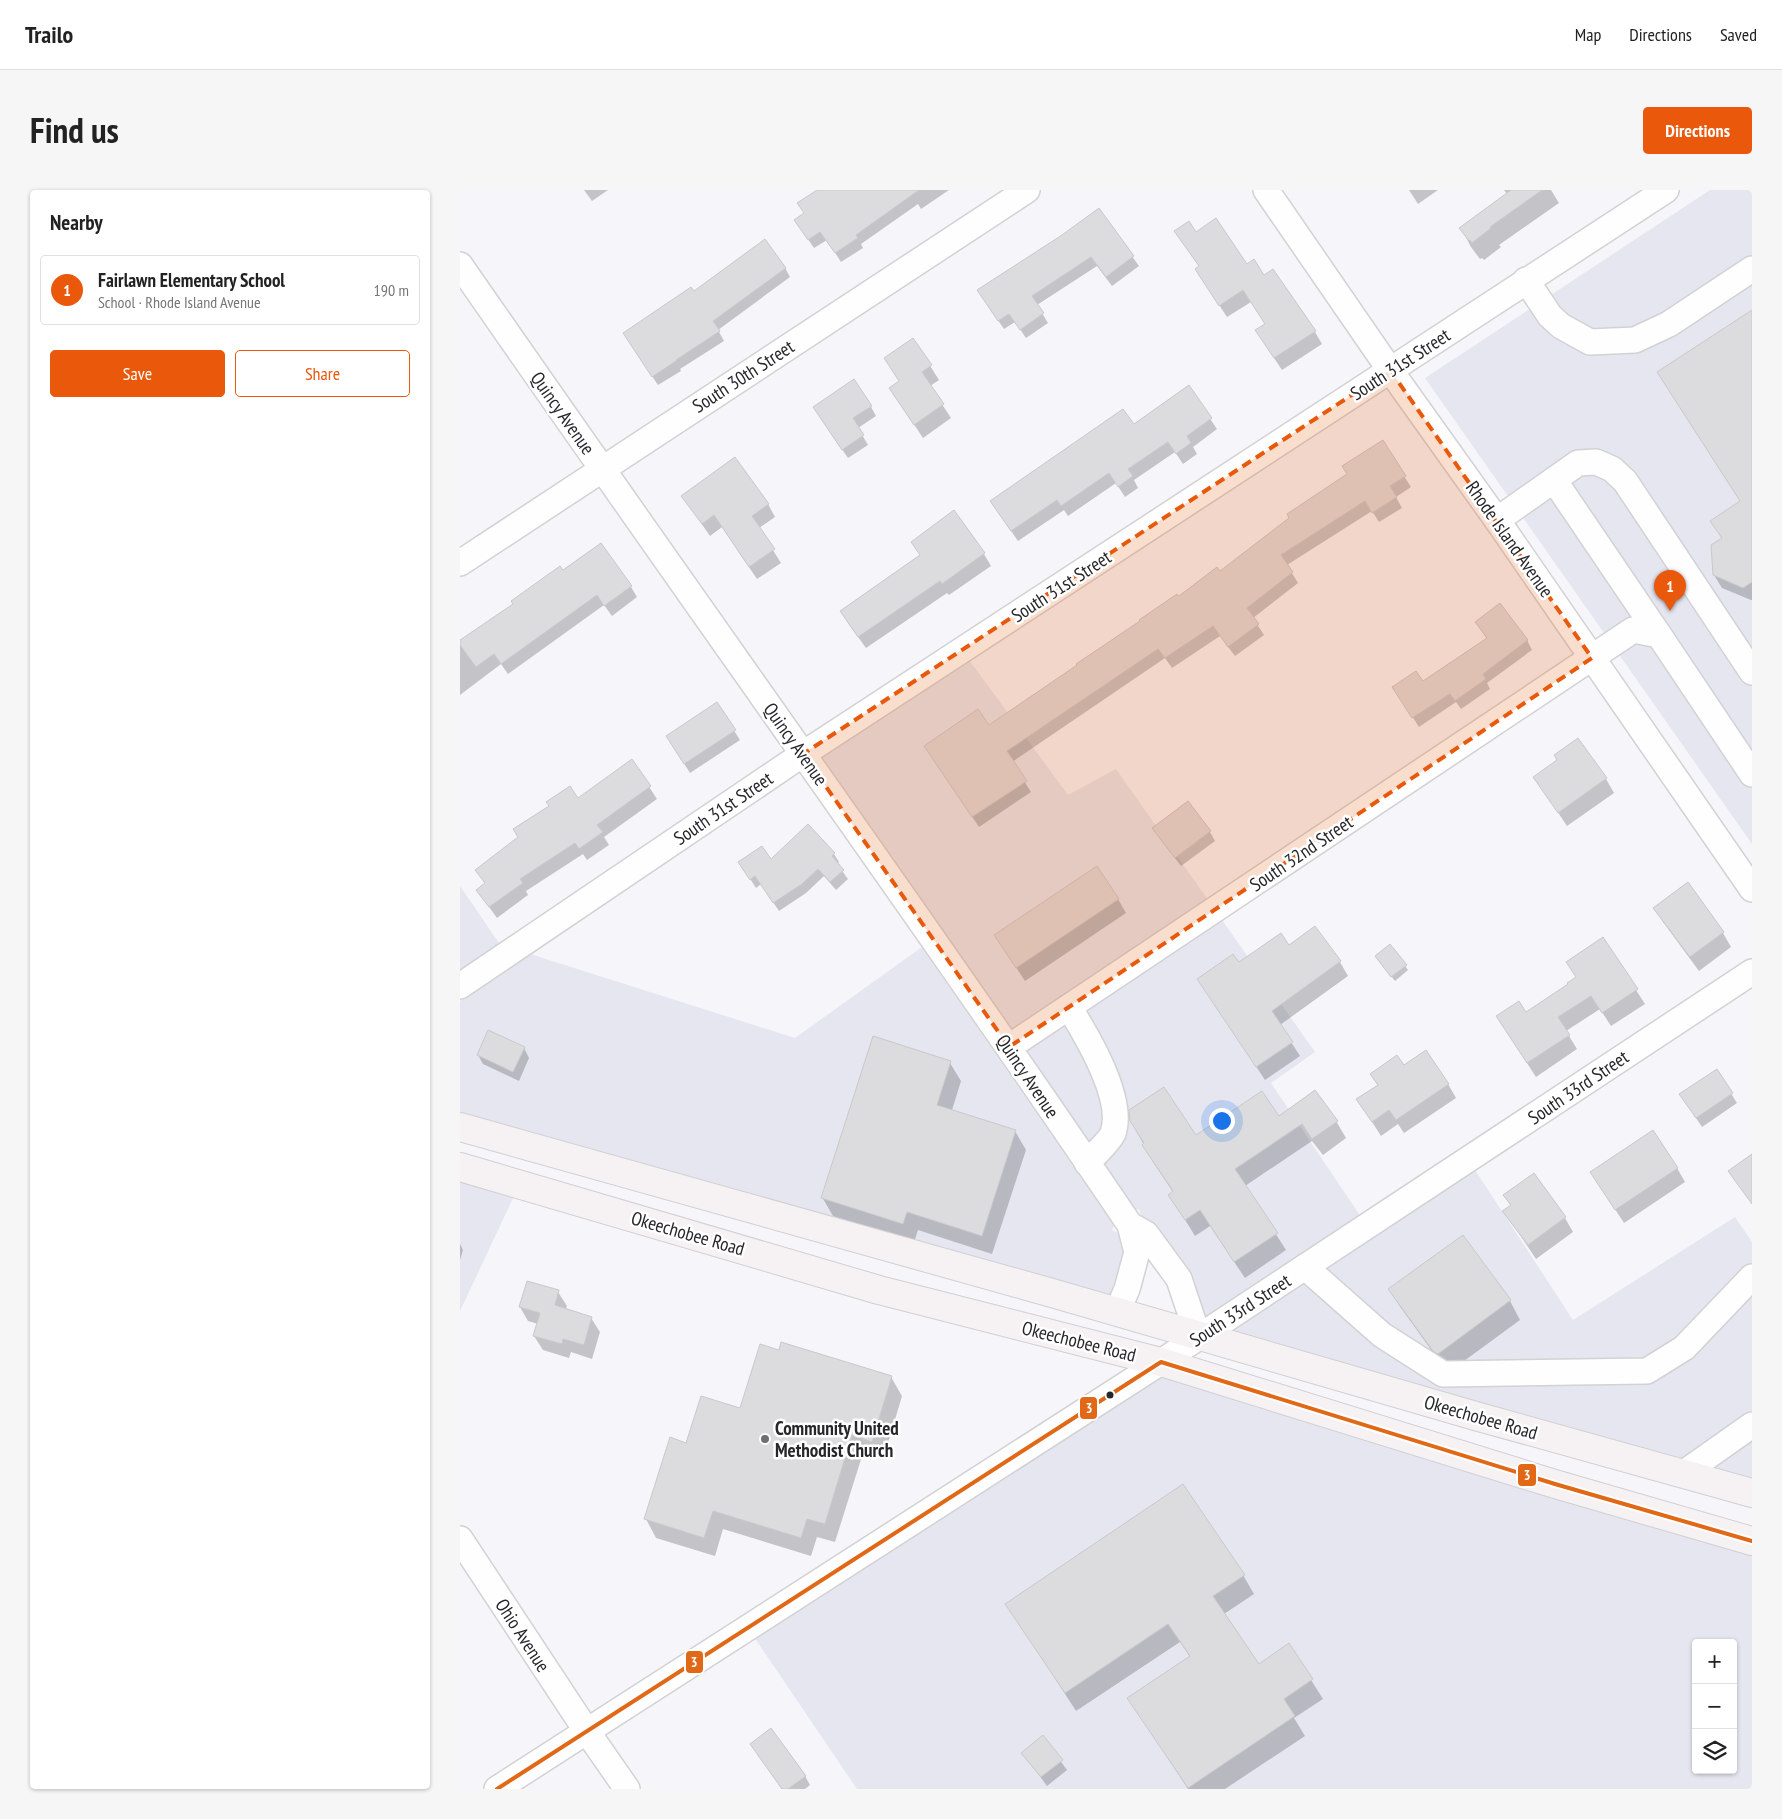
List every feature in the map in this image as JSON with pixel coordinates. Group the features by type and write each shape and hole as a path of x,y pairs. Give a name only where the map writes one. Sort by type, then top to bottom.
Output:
{"main road":[{"name":"Okeechobee Road","path":"460,1127 1117,1312 1478,1417 1752,1493"},
{"name":"Okeechobee Road","path":"460,1168 880,1290 1162,1362 1603,1498 1752,1541"}],"street":[{"name":"South 30th Street","path":"460,563 1027,190"},
{"name":"Rhode Island Avenue","path":"1266,190 1592,658 1743,858 1752,890"},
{"name":"South 31st Street","path":"460,986 803,754 1666,190"},
{"name":"Quincy Avenue","path":"460,265 601,469 1009,1048 1130,1225 1136,1252 1127,1289 1117,1312"},
{"path":"1526,280 1550,316 1561,326 1590,342 1635,340 1669,324 1752,269"},
{"path":"1497,520 1578,463 1596,462 1612,469 1631,490 1752,672"},
{"path":"1554,480 1752,774"},
{"name":"South 32nd Street","path":"1009,1048 1633,630 1659,634"},
{"name":"South 33rd Street","path":"497,1789 586,1730 1162,1362 1198,1336 1305,1268 1752,972"},
{"path":"1069,1007 1095,1049 1116,1108 1113,1134 1088,1163"},
{"name":"Quincy Avenue","path":"1130,1225 1146,1234 1179,1279 1198,1336"},
{"path":"1305,1268 1382,1335 1444,1374 1647,1371 1684,1348 1752,1277"},
{"path":"1684,1473 1752,1425"},
{"name":"Ohio Avenue","path":"460,1539 627,1789"}],"highlighted area":[{"path":"1390,370 1592,658 1009,1047 803,754"}],"shaded area":[{"path":"1710,190 1752,190 1752,844 1425,378"},
{"path":"969,660 1068,795 1116,769 1208,900 1013,1030 822,757"},
{"path":"460,886 501,944 460,972"},
{"path":"1222,920 1315,1052 1271,1083 1361,1217 1206,1317 1190,1271 1157,1226 1141,1216 1139,1209 1136,1210 1027,1050"},
{"path":"922,947 1114,1226 1112,1230 1118,1233 1123,1253 1110,1297 460,1114 460,1001 530,954 795,1038"},
{"path":"1475,1170 1573,1320 1735,1217 1752,1242 1752,1411 1682,1459 1483,1405 1228,1331"},
{"path":"460,1181 514,1196 460,1311"},
{"path":"1163,1376 1597,1510 1752,1555 1752,1789 857,1789 754,1637"},
{"path":"1752,1440 1752,1479 1712,1468"}],"building":[{"path":"817,190 919,190 856,235 858,238 835,253 820,232 808,240 794,220 804,213 797,203"},
{"path":"1511,190 1542,190 1490,227 1472,243 1469,241 1459,228"},
{"path":"1099,208 1134,256 1106,277 1091,257 1032,296 1044,313 1020,330 1009,314 998,321 977,290 1062,235"},
{"path":"1216,218 1247,264 1254,259 1264,275 1273,269 1316,331 1274,358 1255,330 1265,324 1243,290 1219,306 1195,269 1199,266 1174,231 1189,221 1196,232"},
{"path":"765,239 786,268 713,321 720,331 652,377 623,333 691,287 694,291"},
{"path":"1752,310 1752,582 1743,588 1713,575 1711,545 1722,538 1710,521 1740,501 1657,372"},
{"path":"913,338 932,365 922,372 944,404 914,425 889,388 899,381 884,358"},
{"path":"854,379 872,406 853,418 864,435 842,450 813,407"},
{"path":"1189,385 1212,418 1187,436 1191,443 1176,454 1168,442 1128,469 1133,476 1118,487 1109,473 1061,506 1057,500 1011,531 990,501 1123,409 1134,424"},
{"path":"1383,440 1406,476 1390,486 1397,497 1372,513 1365,501 1281,555 1293,572 1247,608 1259,624 1228,647 1213,626 1165,658 1158,649 1007,751 1027,781 972,817 924,746 978,709 989,725 1177,594 1179,596 1217,567 1220,571 1289,518 1287,514 1347,474 1342,466"},
{"path":"735,457 769,504 752,516 775,549 749,567 714,515 702,524 681,496"},
{"path":"954,510 985,553 942,584 940,581 858,637 840,611 920,555 911,542"},
{"path":"601,543 632,586 604,606 597,595 501,664 494,654 476,667 460,645 460,640 513,604 511,601 560,566 563,570"},
{"path":"1500,603 1528,640 1483,674 1486,679 1455,701 1450,694 1412,718 1392,687 1416,671 1423,681 1487,638 1475,622"},
{"path":"717,702 736,730 684,764 666,736"},
{"path":"1578,738 1607,778 1558,813 1533,777 1557,760 1554,755"},
{"path":"632,759 651,786 597,825 603,832 579,849 575,843 520,879 523,883 489,907 476,890 485,883 475,870 518,837 513,829 549,806 546,802 570,786 578,798"},
{"path":"1188,801 1211,831 1175,858 1152,828"},
{"path":"808,824 835,853 832,856 844,870 830,882 818,869 802,884 773,903 755,876 750,880 738,862 762,846 771,859"},
{"path":"1097,866 1119,899 1016,968 994,935"},
{"path":"1688,882 1724,932 1690,957 1653,908"},
{"path":"1315,926 1341,961 1272,1011 1293,1042 1256,1067 1197,979 1233,954 1239,962 1281,933 1289,945"},
{"path":"1603,937 1638,989 1602,1013 1591,996 1558,1017 1570,1035 1527,1063 1496,1016 1519,1001 1526,1012 1568,984 1576,977 1566,962"},
{"path":"1390,944 1407,965 1391,977 1375,956"},
{"path":"488,1030 525,1047 513,1072 477,1055"},
{"path":"873,1036 951,1061 937,1105 1016,1130 982,1236 907,1212 903,1224 821,1198"},
{"path":"1426,1050 1449,1084 1396,1120 1389,1110 1372,1122 1356,1099 1378,1085 1370,1074 1397,1055 1404,1065"},
{"path":"1717,1069 1733,1093 1696,1118 1679,1094"},
{"path":"1164,1087 1196,1135 1262,1091 1279,1116 1315,1090 1338,1121 1312,1139 1302,1124 1235,1169 1278,1233 1234,1262 1200,1210 1185,1220 1168,1195 1173,1191 1142,1145 1144,1143 1130,1121 1129,1110"},
{"path":"1653,1130 1678,1168 1615,1210 1590,1172"},
{"path":"1752,1154 1752,1204 1728,1171"},
{"path":"1534,1173 1566,1217 1528,1245 1502,1211 1511,1205 1503,1195"},
{"path":"1463,1235 1511,1300 1438,1354 1433,1351 1388,1289"},
{"path":"527,1281 559,1290 555,1305 592,1317 584,1345 563,1339 562,1344 533,1336 540,1313 519,1307"},
{"name":"Community United Methodist Church","path":"781,1342 892,1376 872,1442 852,1435 825,1524 807,1519 801,1538 713,1511 704,1538 644,1519 670,1437 686,1443 701,1396 740,1408 760,1344 779,1350"},
{"path":"1183,1484 1245,1575 1213,1596 1259,1664 1289,1643 1313,1679 1284,1699 1295,1716 1188,1788 1127,1698 1190,1656 1168,1624 1065,1693 1005,1604"},
{"path":"771,1728 806,1776 788,1789 782,1789 750,1744"},
{"path":"1043,1735 1063,1760 1041,1777 1021,1753"}],"transit line":[{"name":"3","path":"497,1789 1161,1362 1555,1484 1752,1541"}],"place":[{"name":"Fairlawn Elementary School","path":"1670,611"},
{"name":"Community United Methodist Church","path":"765,1439"}]}
